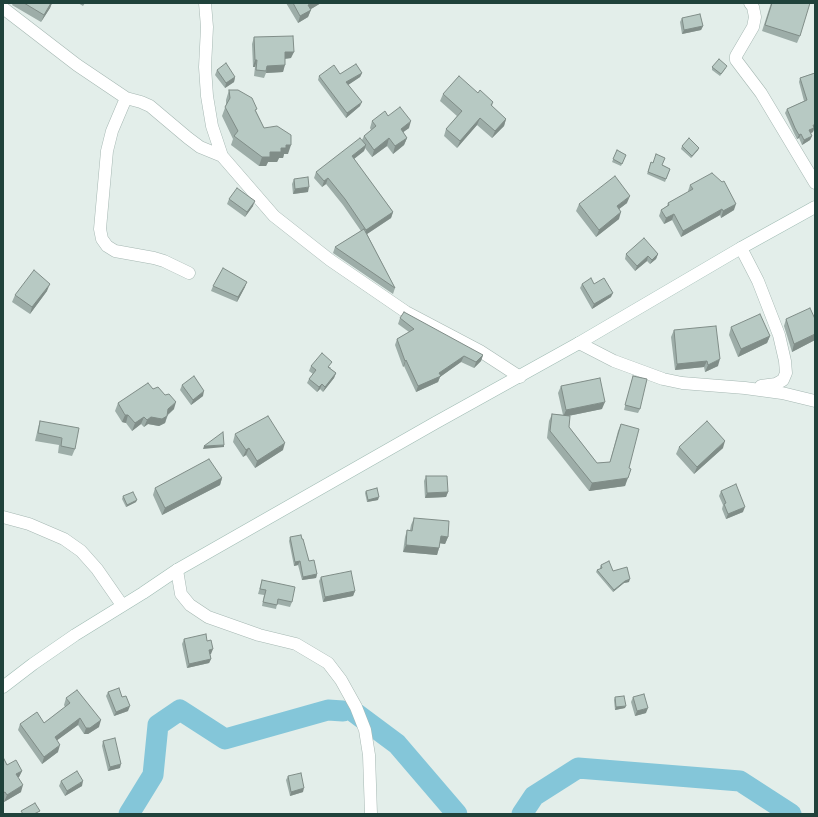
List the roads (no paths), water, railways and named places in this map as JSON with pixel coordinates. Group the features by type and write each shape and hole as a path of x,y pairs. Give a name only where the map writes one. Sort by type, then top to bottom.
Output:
{"street":[{"path":"205,3 207,27 205,67 207,96 212,126 222,156 274,216 330,260 406,312 480,351 520,377"},
{"path":"750,3 755,17 753,27 736,56 736,60 761,94 815,183"},
{"path":"3,8 77,65 126,98 150,106 194,143 222,156"},
{"path":"126,98 112,131 107,151 100,229 102,239 107,246 115,251 154,258 189,273"},
{"path":"3,687 33,664 177,570 435,423 520,377 741,248 815,207"},
{"path":"741,248 758,281 779,335 784,351 786,367 786,373 783,380 776,384 745,388"},
{"path":"579,343 614,361 663,379 782,393 815,401"},
{"path":"3,517 29,524 64,539 81,551 97,569 122,605"},
{"path":"177,570 180,594 190,605 208,617 259,635 296,644 328,663 341,680 356,707 365,730 369,755 371,814"}],"waterway":[{"path":"129,814 153,775 158,725 180,710 225,739 328,710 343,711"},
{"path":"354,712 397,744 457,814"},
{"path":"522,814 534,796 578,768 740,781 791,814"}]}
